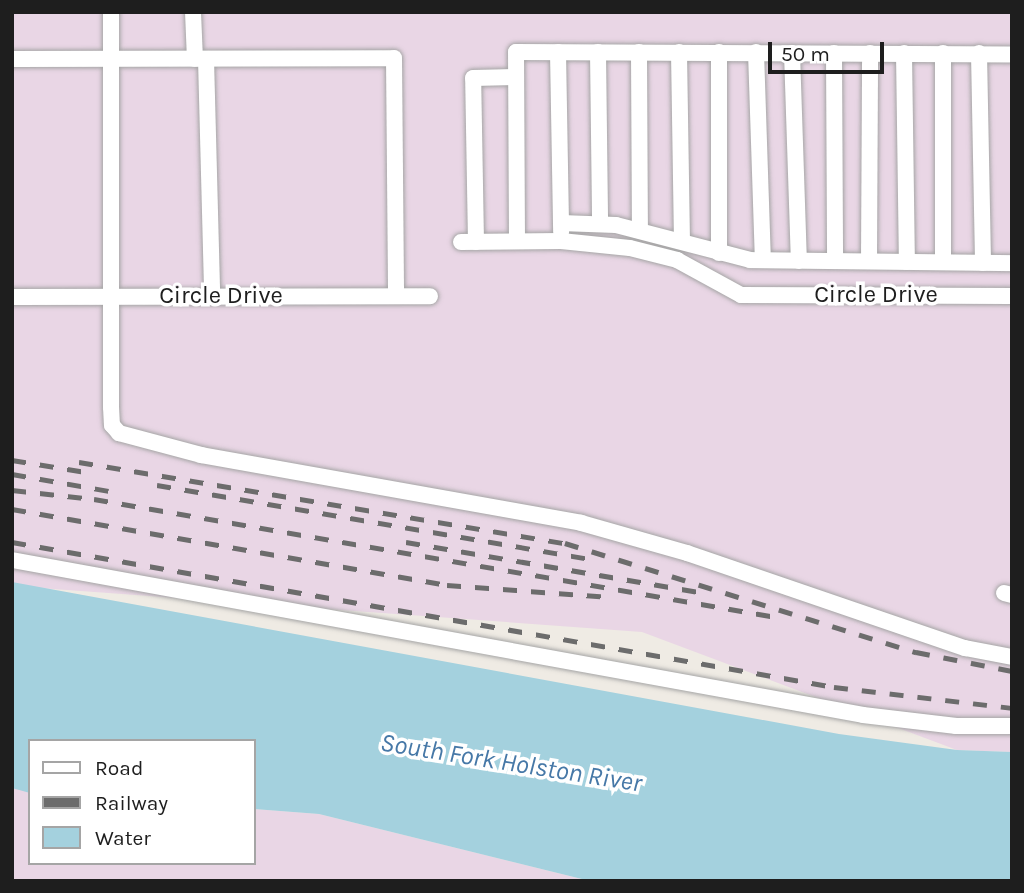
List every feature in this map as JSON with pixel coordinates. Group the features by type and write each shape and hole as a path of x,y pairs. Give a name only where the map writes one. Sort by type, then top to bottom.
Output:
{"lane":[{"path":"111,12 111,407 112,425 119,433 201,455 581,523 687,553 965,648 1012,657"},
{"path":"193,12 201,59 212,296"},
{"path":"517,242 516,51 1012,55"},
{"path":"515,77 473,78 468,242 561,241 558,52"},
{"path":"598,52 600,224"},
{"path":"639,52 639,230"},
{"path":"679,52 682,240"},
{"path":"719,52 719,253"},
{"path":"756,52 763,260"},
{"path":"792,53 799,261"},
{"path":"834,53 835,261"},
{"path":"869,261 870,53"},
{"path":"904,53 907,262"},
{"path":"943,53 943,262"},
{"path":"979,53 983,263"},
{"path":"12,60 394,58 396,296"},
{"path":"561,223 600,224 639,230 682,240 719,253 763,260 1012,263"},
{"name":"Circle Drive","path":"561,241 630,248 677,260 741,295 1012,296"},
{"name":"Circle Drive","path":"12,297 430,296"},
{"path":"12,560 863,715 956,726 1012,726"}],"shaded area":[{"path":"12,12 1012,12 1012,752 957,750 642,632 12,586"},
{"path":"12,787 28,791 28,865 256,865 256,809 319,814 590,881 12,881"}],"water":[{"name":"South Fork Holston River","path":"12,582 839,734 957,750 1012,752 1012,881 590,881 319,814 256,809 256,739 28,739 28,792 12,788"}],"railway":[{"path":"12,460 92,473"},
{"path":"79,462 565,543 916,652 1012,671"},
{"path":"12,474 109,491"},
{"path":"157,485 588,559"},
{"path":"12,490 94,499 782,618"},
{"path":"12,509 447,585 611,597"},
{"path":"12,542 834,687 1012,708"},
{"path":"406,542 699,592"}]}
